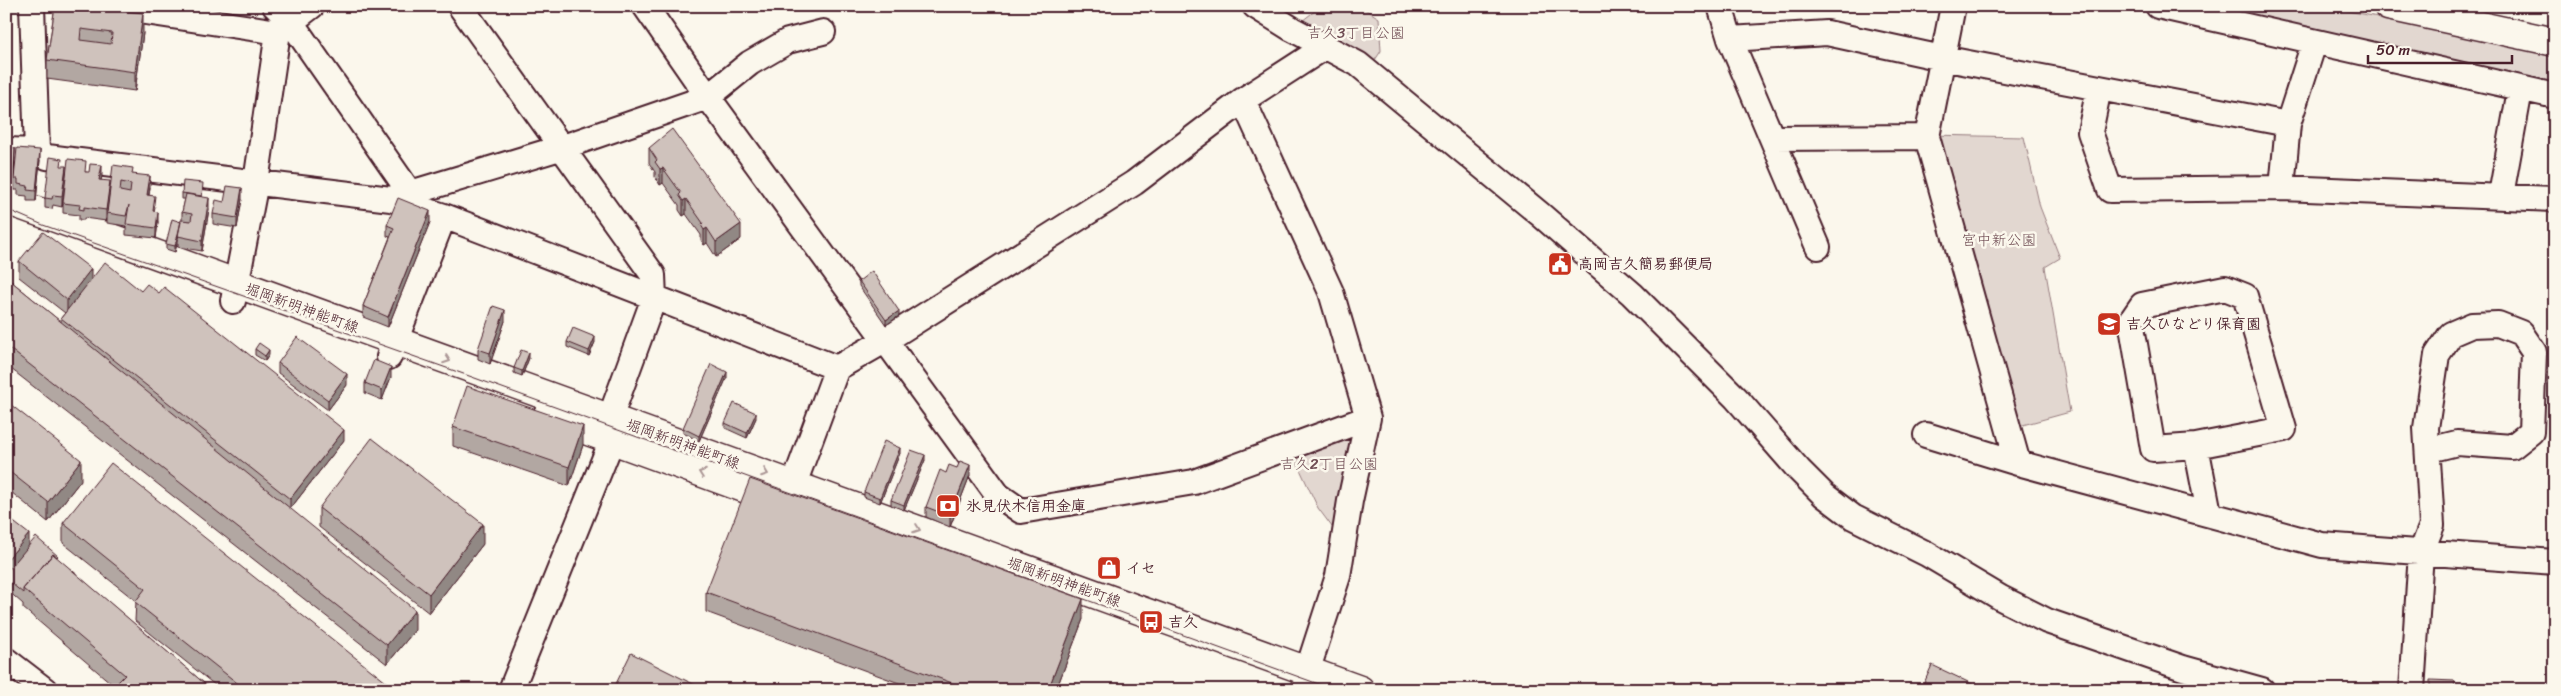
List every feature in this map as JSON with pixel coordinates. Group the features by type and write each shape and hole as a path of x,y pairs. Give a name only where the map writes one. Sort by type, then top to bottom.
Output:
{"main road":[{"path":"2388,6 2555,42"},
{"name":"堀岡新明神能町線","path":"6,200 235,293"},
{"name":"堀岡新明神能町線","path":"6,216 235,293 791,494 1098,613 1306,685 1360,690"}],"street":[{"path":"32,6 37,151"},
{"path":"106,6 281,20 312,6"},
{"path":"460,6 653,274 654,298 611,429 511,690"},
{"path":"645,6 708,97 998,495 1021,512 1194,482 1368,418"},
{"path":"1255,6 1324,47 1358,64 1390,88 1422,119 1542,215 1632,294 1736,398 1799,470 1824,495 1853,517 1927,554 2000,598 2047,621 2183,668 2262,690"},
{"path":"1720,6 1730,39 1818,247"},
{"path":"1953,6 1927,137 2018,463"},
{"path":"2158,6 2520,90 2555,96"},
{"path":"235,293 256,182 281,20"},
{"path":"281,20 401,196"},
{"path":"401,196 562,147 708,97 750,63 788,42 822,32"},
{"path":"1730,39 1827,33 1942,58 2288,124"},
{"path":"2282,188 2288,124 2314,43"},
{"path":"791,494 837,368 886,340 1134,182 1244,100 1324,47"},
{"path":"2099,88 2090,132 2110,190 2282,188 2555,198"},
{"path":"2501,195 2520,90"},
{"path":"1244,100 1331,292 1368,418 1350,502 1338,576 1306,685"},
{"path":"1773,138 1927,137"},
{"path":"6,150 37,151 47,157 256,182 401,196 444,216 837,368"},
{"path":"392,349 444,216"},
{"path":"2225,288 2245,296 2284,429 2196,446 2153,449 2131,321 2142,304 2225,288"},
{"path":"2412,690 2421,553 2432,525 2429,450 2426,428 2437,355 2451,334 2472,325 2498,324 2521,334 2534,352 2531,432 2512,447 2457,443 2429,450"},
{"path":"1926,435 2018,463 2322,545 2555,562"},
{"path":"2196,446 2209,513"},
{"path":"6,660 45,690"}],"green space":[{"name":"吉久3丁目公園","path":"1321,6 1360,6 1379,18 1381,51 1369,69 1297,25"},
{"path":"2162,6 2323,6 2452,32 2555,56 2555,91"},
{"name":"宮中新公園","path":"1931,135 2024,137 2040,207 2060,258 2045,267 2070,412 2001,431"},
{"name":"吉久2丁目公園","path":"1368,418 1344,543 1318,508 1290,448"}],"building":[{"path":"55,6 126,6 126,11 143,13 135,72 47,60","holes":["81,29 112,33 111,44 80,40"]},
{"path":"672,129 741,224 716,242 707,228 704,230 701,225 703,223 686,199 683,201 679,195 681,193 663,168 660,169 655,162 657,160 649,148"},
{"path":"6,147 15,148 13,177 6,176"},
{"path":"17,148 40,150 36,191 27,190 28,186 18,184 18,179 14,179"},
{"path":"50,157 62,159 61,166 66,166 62,196 53,195 52,199 45,198"},
{"path":"68,159 86,161 85,172 89,172 90,164 102,165 99,180 110,181 106,210 84,207 84,210 79,209 80,205 63,203"},
{"path":"113,165 133,168 132,174 150,176 147,195 155,196 153,211 158,212 156,228 126,224 129,205 126,216 107,213","holes":["121,182 131,184 130,193 120,191"]},
{"path":"183,181 203,183 202,196 182,193"},
{"path":"227,186 242,188 237,218 213,214 216,200 224,202"},
{"path":"186,194 209,198 202,241 178,236 181,220 191,221 192,214 182,212"},
{"path":"398,198 430,211 388,317 363,306 394,228 387,225"},
{"path":"172,219 181,222 175,246 166,244"},
{"path":"43,232 91,269 67,300 19,261"},
{"path":"105,262 141,291 147,284 159,293 164,287 344,430 290,499 61,318"},
{"path":"872,271 899,311 886,320 859,281"},
{"path":"6,277 415,610 387,645 6,346"},
{"path":"493,306 505,310 490,353 478,349"},
{"path":"573,328 595,337 589,351 567,342"},
{"path":"297,337 347,374 328,400 278,363"},
{"path":"259,343 269,350 265,356 255,349"},
{"path":"521,350 529,353 522,371 514,368"},
{"path":"374,360 391,367 382,390 365,383"},
{"path":"711,364 727,372 699,436 683,428"},
{"path":"467,386 583,426 569,467 453,427"},
{"path":"6,401 81,460 48,502 6,469"},
{"path":"734,403 756,413 747,433 725,423"},
{"path":"372,438 483,524 429,594 319,508"},
{"path":"884,441 900,448 880,498 864,492"},
{"path":"911,450 925,455 904,505 891,500"},
{"path":"960,461 970,465 950,516 926,507 940,470 946,473 949,465 957,468"},
{"path":"111,463 396,690 246,690 135,602 145,589 63,523"},
{"path":"750,479 1083,599 1048,690 962,690 963,687 706,592"},
{"path":"6,516 29,534 6,561"},
{"path":"36,537 58,556 53,554 23,589 23,593 6,579 6,573"},
{"path":"53,554 212,690 127,690 118,682 125,675 23,589"},
{"path":"631,653 705,690 613,690"},
{"path":"1932,665 1985,690 1921,690"},
{"path":"2430,680 2455,681 2454,690 2430,690"}],"tram line":[{"path":"6,209 43,225 472,377 1335,690"}],"place":[{"name":"高岡吉久簡易郵便局","path":"1560,264"},
{"name":"吉久ひなどり保育園","path":"2109,324"},
{"name":"氷見伏木信用金庫","path":"948,506"},
{"name":"イセ","path":"1109,568"},
{"name":"吉久","path":"1151,622"}]}
